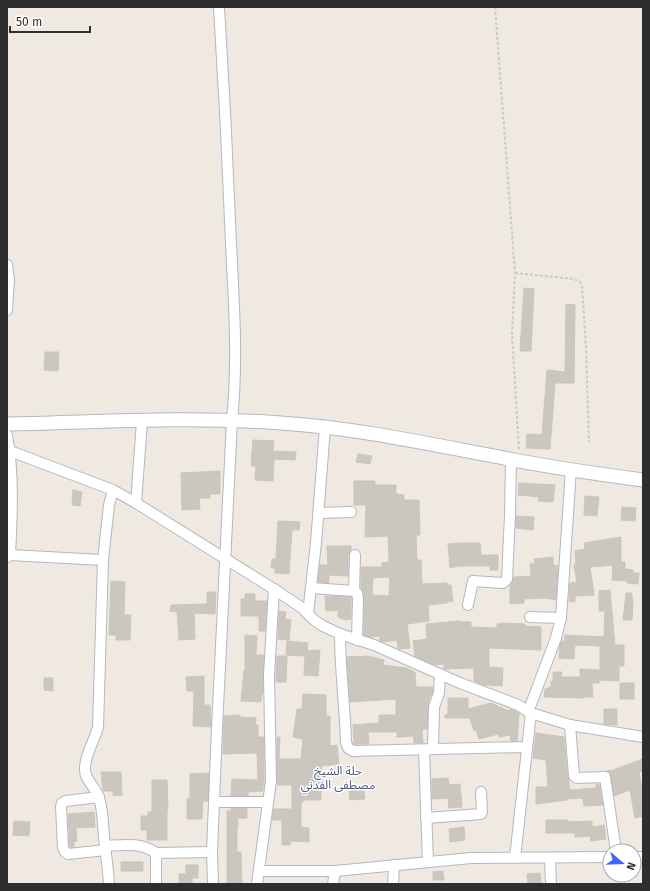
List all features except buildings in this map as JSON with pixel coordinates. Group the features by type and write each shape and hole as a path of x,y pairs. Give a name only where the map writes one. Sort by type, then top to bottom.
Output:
{"street":[{"path":"213,884 212,852 217,728 232,420 235,388 233,283 219,7"},
{"path":"7,265 9,279 7,310"},
{"path":"7,424 232,420 281,423 325,427 515,460 643,480"},
{"path":"136,503 142,421"},
{"path":"308,614 319,512 325,427"},
{"path":"7,435 10,451 12,489 8,556 103,560"},
{"path":"10,451 113,490 226,558 302,608 323,626 340,634 374,645 460,683 518,705 529,713 570,725 643,737"},
{"path":"468,605 473,581 503,583 507,580 510,515 515,460"},
{"path":"515,858 529,713 556,638 561,618 571,469"},
{"path":"109,884 99,797 85,774 84,769 98,727 103,560 109,505 113,490"},
{"path":"319,512 351,512"},
{"path":"355,556 354,591 357,593 358,599 357,640"},
{"path":"312,588 354,591"},
{"path":"257,884 260,871 271,781 269,675 274,589"},
{"path":"530,617 561,618"},
{"path":"340,634 340,656 346,742 348,748 354,751 526,747"},
{"path":"428,862 426,818 429,749 434,707 439,693 440,674"},
{"path":"570,725 574,776 577,778 605,778 615,843"},
{"path":"426,818 480,814 482,812 481,792"},
{"path":"99,797 66,801 62,803 63,848 68,854 105,848 141,846 150,848 156,853 212,852"},
{"path":"215,802 268,802"},
{"path":"156,853 156,884"},
{"path":"260,871 335,871 472,858 602,857"},
{"path":"550,858 551,884"},
{"path":"393,884 394,866"},
{"path":"333,884 335,871"}],"path":[{"path":"495,7 515,273 512,340 515,460"},
{"path":"515,273 574,279 580,282 582,286 584,291 589,442"}],"district":[{"name":"حلة الشيخ مصطفى الفدني","path":"338,778"}]}
